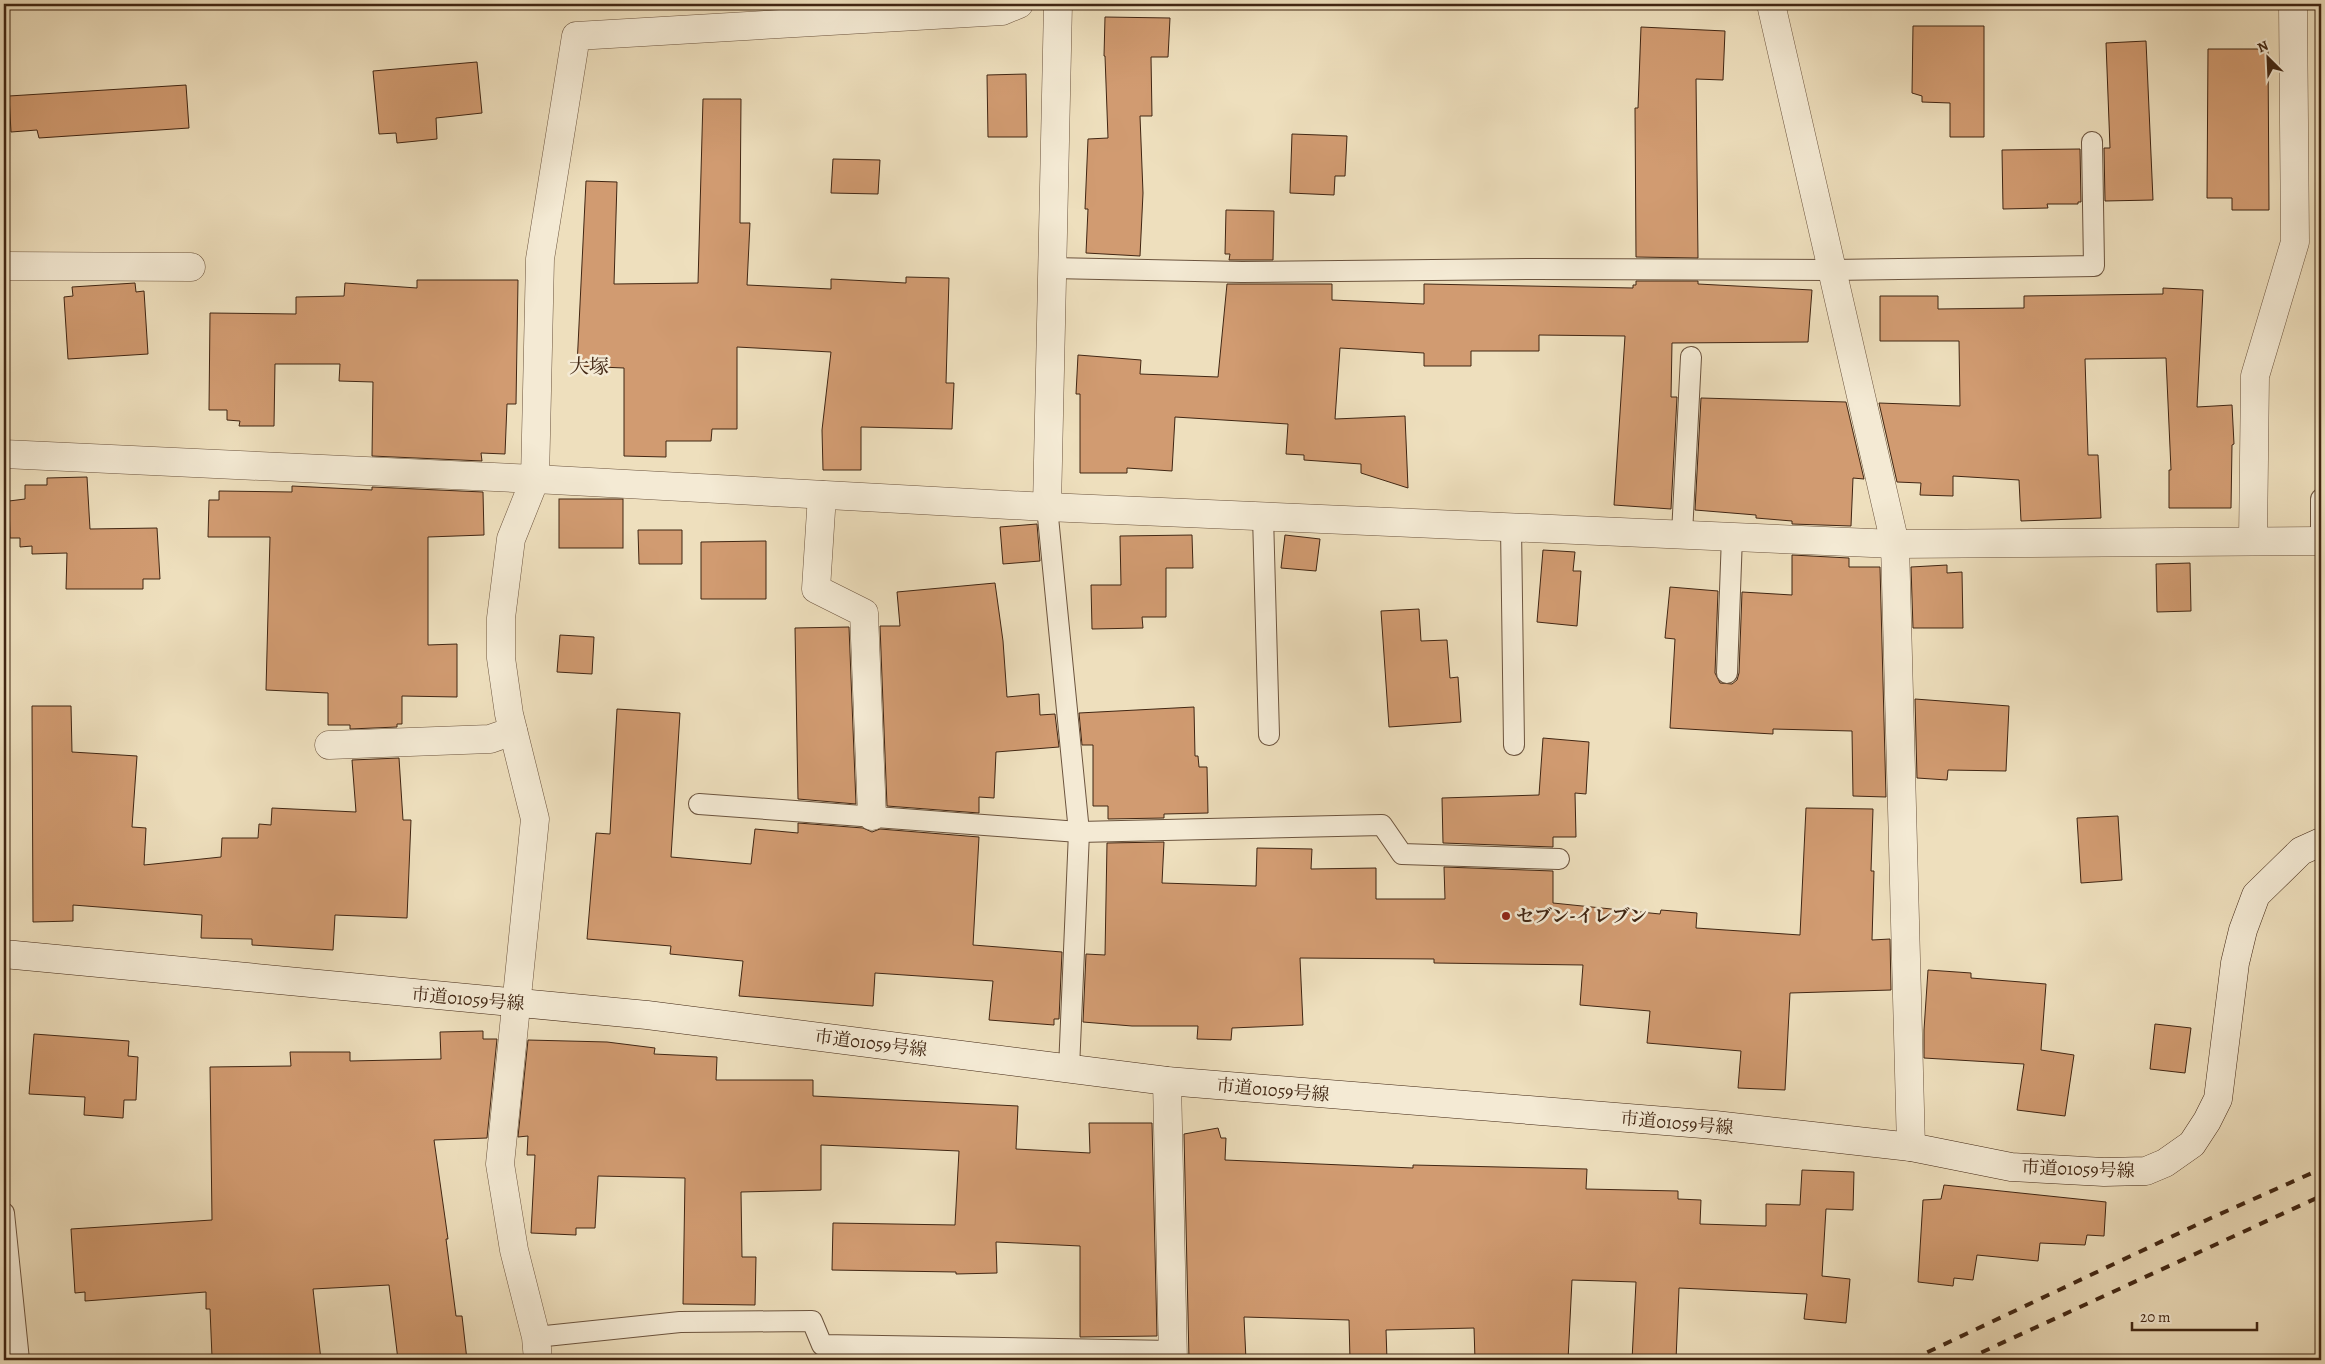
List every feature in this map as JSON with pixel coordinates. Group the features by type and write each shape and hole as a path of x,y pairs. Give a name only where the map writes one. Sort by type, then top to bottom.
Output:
{"street":[{"path":"537,1349 514,1250 500,1164 535,819 513,731 500,658 501,618 511,539 535,479 540,259 576,36 1002,11 1019,4"},
{"path":"1047,507 1058,4"},
{"path":"1771,4 1895,544 1911,1147"},
{"path":"2253,541 2254,376 2295,242 2293,4"},
{"path":"4,266 191,267"},
{"path":"4,454 535,479 1047,507 1895,544 2321,541"},
{"path":"822,494 816,588 864,614 872,816"},
{"path":"329,746 490,739 513,731"},
{"name":"市道01059号線","path":"4,954 515,1004 647,1015 1167,1081 1715,1125 1911,1147 2011,1167 2104,1172 2146,1171 2165,1163 2192,1144 2218,1099 2235,963 2243,930 2256,895 2300,851 2321,842"},
{"path":"1167,1081 1172,1356"}],"lane":[{"path":"1052,268 1242,272 1526,269 1832,270 2094,266 2092,142"},
{"path":"1682,534 1690,357"},
{"path":"2321,499 2321,541"},
{"path":"1047,507 1079,832 1069,1068"},
{"path":"1263,516 1270,734"},
{"path":"1511,527 1514,745"},
{"path":"1727,673 1732,536"},
{"path":"699,804 1079,832 1382,825 1402,854 1559,860"},
{"path":"4,1213 6,1268 19,1360"},
{"path":"537,1349 680,1322 812,1321 822,1345 1172,1356"}],"building":[{"path":"1105,17 1170,18 1168,57 1151,57 1152,116 1140,116 1143,193 1140,256 1086,253 1088,209 1085,209 1088,139 1108,138 1104,56"},
{"path":"1913,26 1984,26 1984,137 1950,137 1950,103 1922,102 1922,96 1912,93"},
{"path":"1641,27 1725,31 1723,80 1696,79 1698,258 1636,257 1635,108 1638,108"},
{"path":"2146,41 2153,200 2105,201 2104,148 2110,148 2106,43"},
{"path":"2208,49 2268,49 2269,210 2232,210 2232,198 2207,198"},
{"path":"477,62 482,113 436,118 437,139 397,143 396,133 379,134 373,71"},
{"path":"1026,74 1027,137 988,137 987,75"},
{"path":"186,85 189,128 39,138 37,130 11,132 9,96"},
{"path":"703,99 741,99 740,223 750,223 747,285 831,289 831,279 906,283 906,277 949,278 946,383 954,383 952,429 861,427 861,470 823,470 822,430 831,352 737,347 737,429 712,429 711,441 666,441 666,457 624,456 624,368 577,366 586,181 617,182 614,284 698,283"},
{"path":"1292,134 1347,136 1345,176 1335,176 1334,195 1290,193"},
{"path":"2080,149 2081,202 2078,202 2078,204 2047,204 2048,208 2003,209 2002,150"},
{"path":"833,159 880,160 878,194 831,193"},
{"path":"1226,210 1274,211 1273,260 1229,260 1230,254 1225,254"},
{"path":"417,280 518,280 516,404 507,404 505,454 481,453 482,461 372,456 373,382 339,381 340,364 275,364 274,426 239,426 240,421 227,420 227,410 209,410 210,313 296,314 296,297 344,296 345,283 417,288"},
{"path":"1636,281 1698,281 1698,284 1812,290 1808,342 1672,343 1671,397 1677,397 1671,509 1614,505 1625,336 1539,335 1539,351 1471,351 1471,366 1424,366 1424,353 1340,348 1335,419 1405,416 1408,488 1361,473 1361,464 1304,460 1304,455 1286,454 1288,424 1175,417 1172,471 1127,468 1127,473 1080,473 1080,394 1076,394 1078,355 1141,360 1140,374 1218,377 1227,284 1332,284 1332,300 1424,304 1424,284 1633,288 1633,285 1636,285"},
{"path":"135,283 136,292 144,291 148,354 68,359 64,297 73,296 72,287"},
{"path":"2163,288 2203,290 2197,407 2232,405 2234,444 2232,445 2231,508 2169,508 2169,470 2171,470 2166,358 2085,359 2088,455 2098,455 2101,518 2021,521 2019,480 1953,476 1953,496 1920,495 1921,483 1897,482 1879,403 1960,406 1959,341 1880,341 1880,296 1938,296 1938,309 2024,308 2024,296 2163,294"},
{"path":"1701,398 1846,402 1864,479 1853,478 1851,526 1792,524 1792,521 1756,518 1756,515 1695,510"},
{"path":"87,477 90,529 157,528 160,579 143,579 143,589 66,589 67,553 32,554 32,546 20,547 20,538 10,538 9,501 25,499 25,485 47,485 47,478"},
{"path":"292,486 372,490 372,487 483,492 484,535 428,537 428,645 457,644 457,697 402,696 402,724 397,724 397,727 350,729 350,725 328,725 328,693 266,690 270,537 208,537 209,500 219,500 219,491 292,492"},
{"path":"559,499 623,499 623,548 559,548"},
{"path":"1037,524 1040,561 1003,564 1000,527"},
{"path":"638,530 682,530 682,564 639,564"},
{"path":"1192,535 1193,568 1166,568 1166,617 1142,617 1143,628 1092,629 1091,585 1121,585 1120,536"},
{"path":"1285,535 1320,539 1316,571 1281,568"},
{"path":"766,541 766,599 701,599 701,542"},
{"path":"1543,550 1575,552 1573,571 1581,571 1577,626 1537,622"},
{"path":"1792,555 1849,558 1849,567 1880,567 1886,797 1853,796 1852,731 1773,729 1773,734 1670,728 1675,639 1665,638 1670,587 1718,591 1715,673 1720,683 1732,684 1737,680 1739,673 1742,592 1792,595"},
{"path":"2190,563 2191,611 2157,612 2156,564"},
{"path":"1947,565 1947,573 1962,572 1963,628 1913,628 1911,567"},
{"path":"995,583 1003,641 1007,697 1039,694 1040,715 1055,714 1059,747 996,752 994,798 979,797 979,813 887,806 880,626 900,626 897,592"},
{"path":"1419,609 1421,641 1447,640 1450,678 1458,677 1461,722 1389,727 1381,611"},
{"path":"849,627 856,804 798,799 795,628"},
{"path":"560,635 594,637 592,674 557,672"},
{"path":"1915,699 2009,706 2006,771 1948,770 1947,780 1917,778"},
{"path":"32,706 71,706 72,752 137,756 132,827 146,828 144,865 221,857 222,838 258,838 259,824 271,825 272,808 356,812 352,760 399,758 403,820 411,820 407,918 335,915 333,950 252,945 252,939 201,938 202,915 73,905 73,921 33,922"},
{"path":"1194,707 1195,756 1198,756 1199,767 1207,767 1208,813 1164,814 1164,818 1108,819 1108,806 1093,806 1093,745 1082,745 1079,713"},
{"path":"617,709 680,713 671,857 751,864 755,829 798,833 798,823 863,828 872,832 880,829 979,837 973,945 1062,952 1059,1019 1054,1019 1054,1025 989,1020 993,981 875,973 873,1006 739,996 743,961 670,954 671,946 587,939 596,833 610,834"},
{"path":"1543,738 1589,742 1586,794 1575,793 1576,837 1553,837 1553,847 1443,843 1442,798 1539,795"},
{"path":"1806,808 1873,809 1871,871 1874,871 1872,940 1890,939 1891,990 1790,993 1785,1090 1738,1088 1741,1051 1647,1043 1650,1011 1580,1005 1583,965 1434,963 1434,959 1300,958 1303,1025 1232,1028 1231,1040 1197,1039 1198,1026 1132,1026 1083,1022 1086,954 1105,955 1107,843 1164,842 1162,883 1256,886 1257,848 1312,849 1311,869 1376,868 1376,899 1445,899 1444,867 1553,871 1553,903 1660,914 1661,910 1697,913 1696,928 1800,935"},
{"path":"2118,816 2122,880 2081,883 2077,818"},
{"path":"1928,970 1971,973 1971,978 2046,984 2041,1050 2074,1055 2065,1116 2017,1110 2024,1064 1924,1058"},
{"path":"2155,1024 2191,1028 2185,1073 2150,1069"},
{"path":"483,1031 483,1039 497,1039 487,1138 434,1140 448,1239 446,1239 456,1316 462,1316 467,1360 398,1360 389,1285 313,1289 321,1360 224,1360 224,1357 212,1357 210,1309 206,1309 206,1292 85,1301 85,1292 75,1293 71,1229 212,1220 210,1067 291,1066 290,1052 350,1052 350,1061 441,1059 440,1032"},
{"path":"34,1034 129,1041 128,1056 138,1057 136,1100 124,1100 123,1118 84,1115 85,1097 29,1094"},
{"path":"528,1040 607,1042 655,1048 654,1054 717,1057 716,1080 813,1080 813,1096 1018,1106 1016,1149 1090,1153 1089,1123 1152,1123 1157,1336 1080,1337 1080,1246 996,1242 997,1273 956,1274 956,1272 832,1270 833,1223 955,1225 959,1151 821,1145 821,1190 741,1192 742,1257 756,1257 755,1305 683,1304 685,1178 598,1176 595,1228 576,1228 576,1235 531,1233 535,1155 527,1155 528,1136 518,1137"},
{"path":"1218,1128 1221,1138 1226,1138 1225,1160 1413,1168 1413,1165 1587,1169 1586,1189 1678,1191 1678,1199 1701,1200 1700,1224 1766,1226 1766,1204 1800,1205 1802,1170 1854,1172 1853,1210 1826,1209 1822,1276 1850,1279 1846,1323 1804,1319 1807,1294 1679,1288 1676,1360 1632,1360 1636,1282 1572,1280 1568,1360 1475,1360 1474,1328 1386,1330 1387,1360 1350,1360 1349,1320 1244,1317 1246,1360 1189,1360 1184,1134"},
{"path":"1944,1185 2106,1202 2104,1236 2087,1235 2085,1245 2040,1243 2038,1261 1977,1255 1973,1280 1954,1278 1953,1286 1918,1282 1923,1200 1941,1199"}],"railway":[{"path":"1911,1360 2211,1218 2321,1169"},
{"path":"1965,1360 2321,1196"}],"place":[{"name":"セブン-イレブン","path":"1506,916"}],"district":[{"name":"大塚","path":"589,366"}]}
